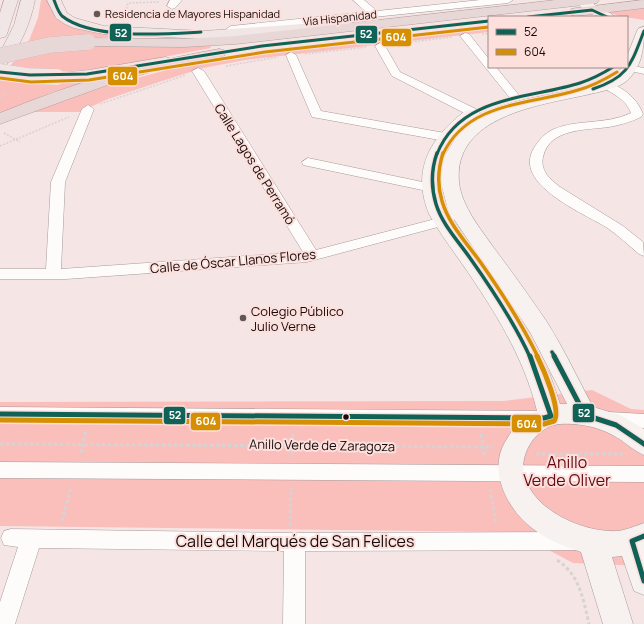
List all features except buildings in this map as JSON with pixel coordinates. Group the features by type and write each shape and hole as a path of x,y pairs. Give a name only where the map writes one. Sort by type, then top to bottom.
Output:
{"highway":[{"name":"Vía Hispanidad","path":"0,56 50,45 88,42 211,42 389,23 562,2 644,4"},
{"name":"Vía Hispanidad","path":"532,16 587,3"},
{"name":"Vía Hispanidad","path":"0,119 84,87 169,62 267,46 488,21"}],"main road":[{"path":"0,34 11,0"},
{"path":"0,64 13,45 21,28 28,0"},
{"path":"54,0 61,15 78,25 104,30 216,35 290,28 389,23"},
{"path":"0,72 28,76 57,77 110,72 169,62"}],"street":[{"path":"354,0 356,6 356,16"},
{"path":"358,0 375,14"},
{"name":"Vía Hispanidad","path":"172,34 254,27 508,0"},
{"path":"587,3 606,16"},
{"path":"547,417 543,387 521,341 451,216 450,168 457,150 475,127 491,116 520,105 606,85 620,78 629,69 640,26"},
{"path":"465,36 488,64"},
{"path":"380,46 396,74 474,113"},
{"path":"291,55 316,114 445,137"},
{"path":"492,68 514,96"},
{"path":"629,69 603,75 587,81 514,96 501,100 474,113 445,137 434,160 431,175 435,203 451,216 539,328 594,417 623,427 636,449"},
{"name":"Calle Lagos de Perramó","path":"198,71 313,256"},
{"path":"606,85 628,98 635,105 638,114 627,120 612,124 574,126 557,132 544,140 538,150 536,164 540,176 553,188 618,229 644,251"},
{"path":"53,274 58,182 88,109"},
{"path":"308,162 432,188"},
{"name":"Calle de Óscar Llanos Flores","path":"0,274 53,274 313,256 451,216"},
{"path":"0,414 547,417 569,413 594,417 644,421"},
{"path":"547,417 529,427 518,439 511,461 516,488 526,505 541,520 559,532 586,542 613,545 638,539 644,581"},
{"name":"Anillo Verde de Zaragoza","path":"0,470 172,472 511,461 644,474"},
{"name":"Calle del Marqués de San Felices","path":"4,624 21,538 295,542 586,542"},
{"path":"294,624 295,542"},
{"path":"586,542 606,582 618,624"}],"path":[{"path":"123,22 128,2 158,2 158,7 173,2"},
{"path":"0,146 88,109 198,71 291,55 488,34"},
{"path":"0,130 20,142"},
{"name":"Anillo Verde de Zaragoza","path":"0,444 292,444 498,447 511,461 520,454 636,449"},
{"path":"567,565 579,582 589,624"}],"green space":[{"path":"41,0 53,0 58,12 117,33 110,37 79,38 103,45 210,46 211,48 99,69 58,72 54,79 110,75 50,93 0,114 0,79 28,43 38,18"},
{"path":"644,8 644,20 628,17 628,16 619,16 608,12"},
{"path":"488,27 488,32 245,60 203,68 108,99 79,112 30,112 103,87 178,67 274,51"},
{"name":"Anillo Verde Oliver","path":"592,390 631,409 644,410 644,566 573,563 515,532 0,526 0,402 504,401"}],"transit line":[{"name":"52","path":"54,0 58,11 62,16 74,23 90,28 109,32 149,34 201,32"},
{"name":"52","path":"537,16 592,10 605,16"},
{"name":"52","path":"0,72 59,76 116,71 262,46 488,21"},
{"name":"604","path":"0,78 31,82 60,82 118,77 265,52 488,27"},
{"name":"52","path":"593,89 606,85 622,75 632,61 644,31"},
{"name":"52","path":"0,414 544,418 551,416 543,389 521,338 507,314 447,226 437,206 433,190 432,176 434,162 439,148 447,136 458,124 471,114 488,105 506,99 581,83 598,76 611,68"},
{"name":"604","path":"0,420 544,424 554,421 557,416 556,411 547,381 532,345 513,311 481,263 459,234 445,210 438,185 440,161 452,139 469,122 489,111 510,104 577,91 598,83 617,72"},
{"name":"52","path":"552,352 585,415 616,425 631,433 644,444"},
{"name":"52","path":"644,536 632,541 644,581"}],"place":[{"name":"Residencia de Mayores Hispanidad","path":"97,14"},
{"name":"Colegio Público Julio Verne","path":"243,318"}]}
